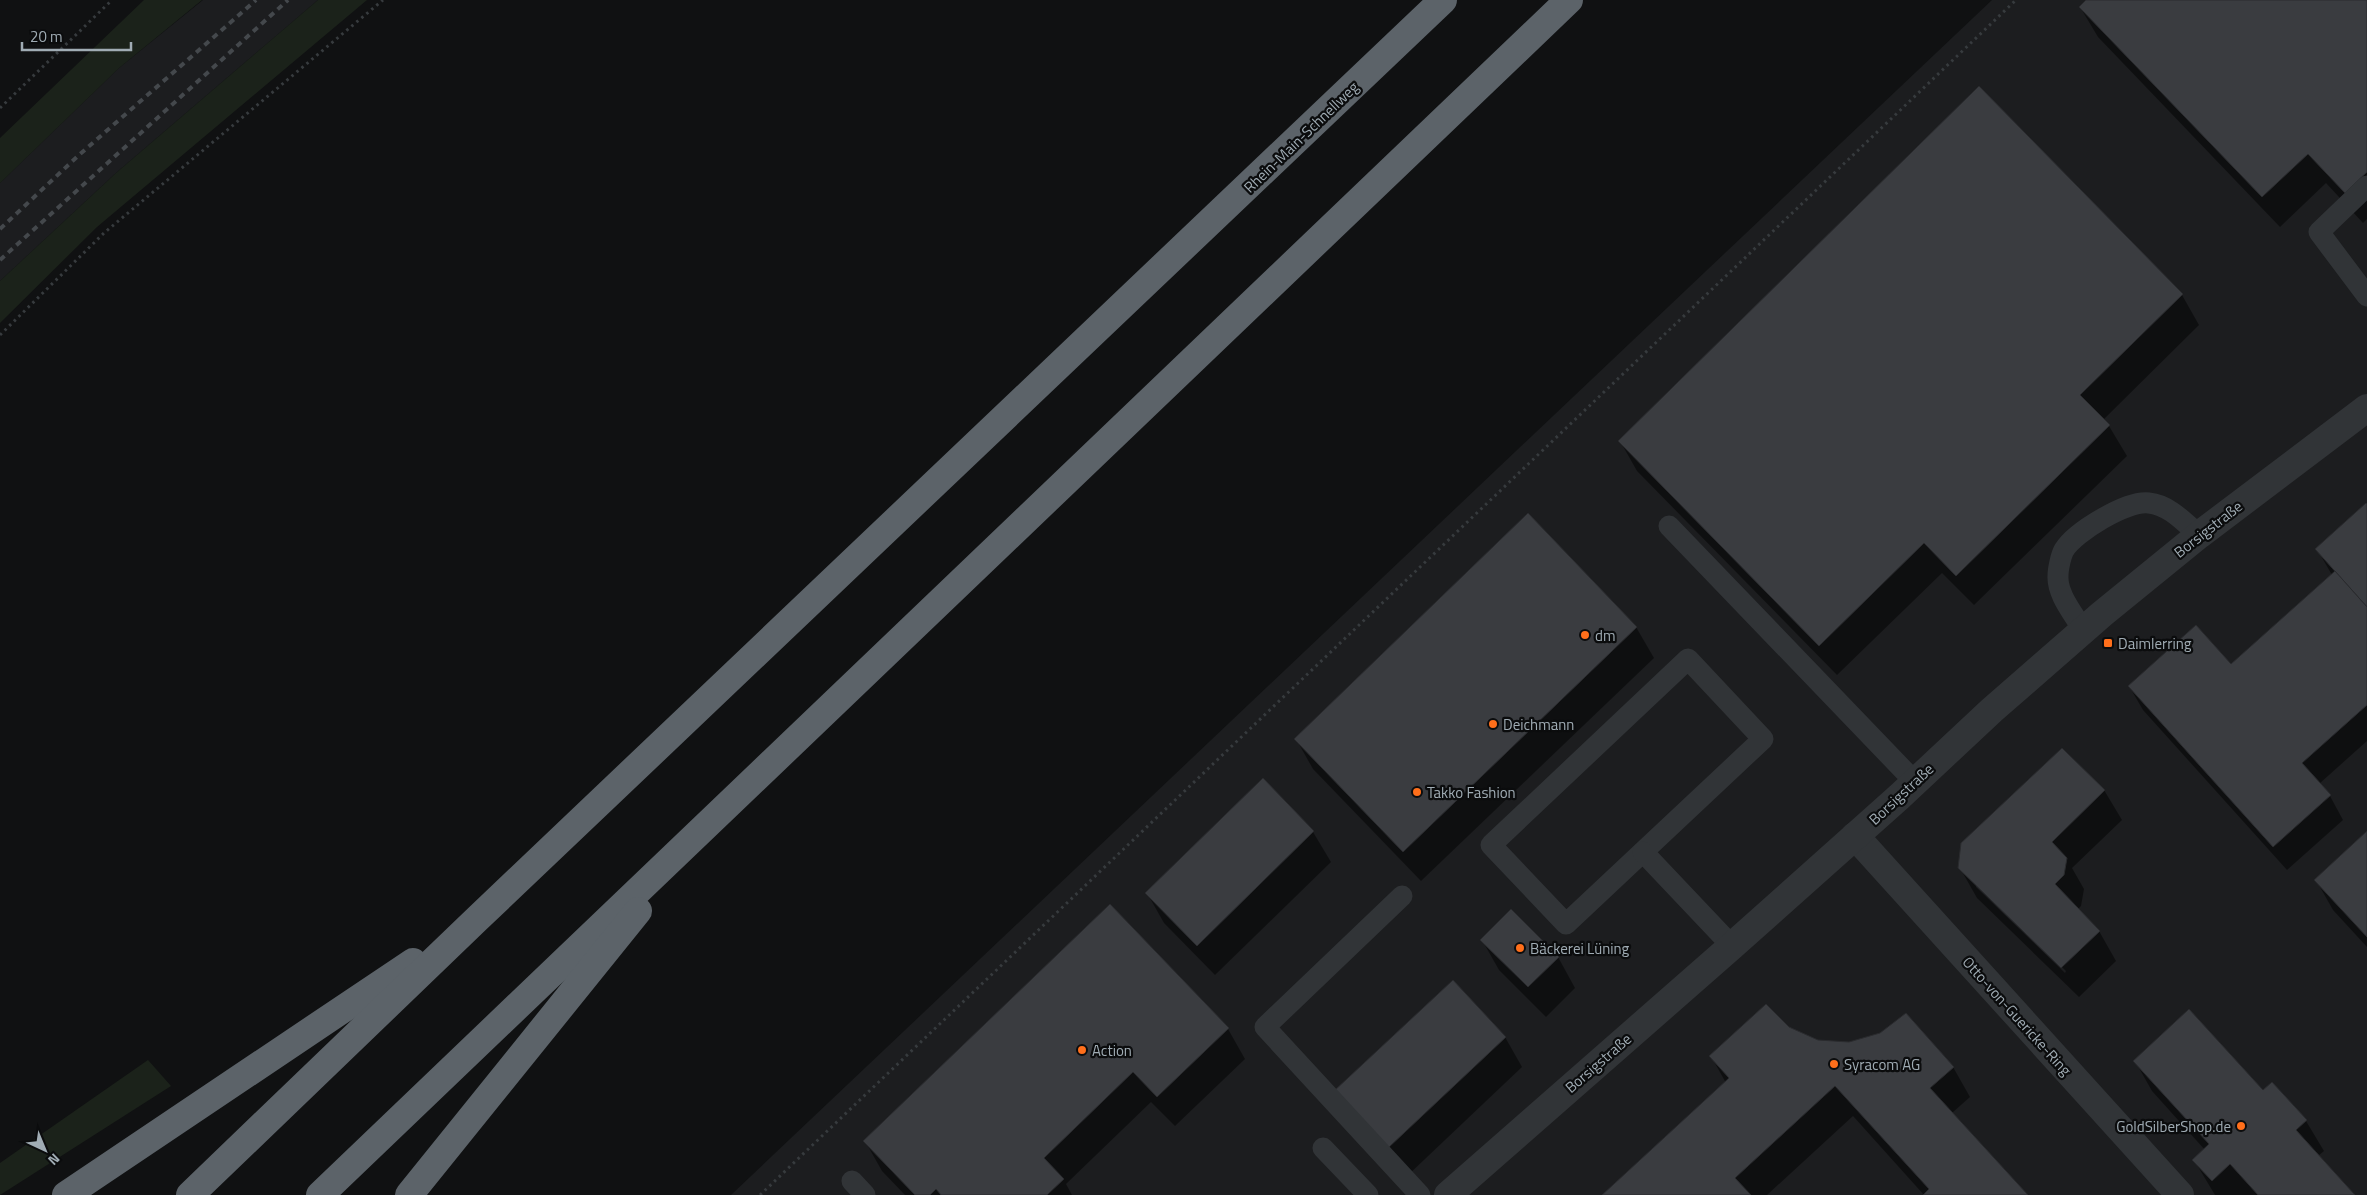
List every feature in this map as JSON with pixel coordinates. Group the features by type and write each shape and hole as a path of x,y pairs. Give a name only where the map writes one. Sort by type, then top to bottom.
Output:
{"highway":[{"name":"Rhein-Main-Schnellweg","path":"476,919 1444,0"},
{"path":"320,1195 1569,0"},
{"path":"409,1195 710,822"},
{"path":"66,1195 476,919"},
{"path":"190,1195 476,919"}],"street":[{"name":"Borsigstraße","path":"1448,1195 1732,946 2083,630 2199,535 2367,408"},
{"name":"Otto-von-Guericke-Ring","path":"1855,836 2180,1195"}],"lane":[{"path":"2367,186 2319,232 2367,296"},
{"path":"2083,630 2062,594 2058,576 2064,550 2097,521 2124,507 2148,502 2169,509 2199,535"},
{"path":"1669,526 1915,782"},
{"path":"1688,659 1763,739 1643,852 1566,924 1491,845 1688,659"},
{"path":"1643,852 1732,946"},
{"path":"1402,896 1265,1027 1420,1195"},
{"path":"1324,1148 1368,1195"}],"path":[{"path":"0,108 112,0"},
{"path":"0,335 104,233 383,0"},
{"path":"760,1195 2016,0"}],"shaded area":[{"path":"144,0 202,0 119,68 0,183 0,138"},
{"path":"203,0 318,0 116,173 0,281 0,183 119,68"},
{"path":"318,0 367,0 97,227 0,323 0,281 116,173"},
{"path":"1992,0 2367,0 2367,1195 731,1195"},
{"path":"148,1060 171,1086 0,1195 0,1163"}],"building":[{"path":"2086,0 2367,0 2367,172 2345,193 2308,154 2262,197 2079,7"},
{"path":"1979,86 2183,294 2080,395 2110,425 1956,576 1924,543 1819,646 1618,441"},
{"path":"2367,504 2367,607 2315,549"},
{"path":"1528,513 1637,627 1403,852 1294,739"},
{"path":"2335,571 2367,607 2367,705 2302,763 2331,795 2273,847 2128,686 2196,625 2231,664"},
{"path":"2062,748 2105,790 2052,842 2067,858 2064,875 2055,884 2100,931 2061,968 1958,868 1961,843"},
{"path":"1263,778 1314,831 1197,946 1145,893"},
{"path":"2367,831 2367,937 2314,880"},
{"name":"Action","path":"1110,904 1229,1028 1157,1097 1133,1072 1044,1158 1064,1179 1047,1195 941,1195 936,1189 930,1195 915,1195 863,1141"},
{"name":"Bäckerei Lüning","path":"1511,909 1559,957 1528,987 1480,940"},
{"path":"1453,980 1506,1037 1388,1148 1334,1091"},
{"path":"1766,1004 1789,1027 1818,1040 1849,1042 1880,1033 1906,1013 1954,1067 1930,1088 2028,1195 1923,1195 1929,1189 1835,1086 1735,1178 1751,1195 1602,1195 1729,1078 1709,1056"},
{"path":"2189,1009 2263,1090 2272,1082 2307,1120 2296,1130 2355,1195 2258,1195 2230,1164 2212,1181 2192,1160 2209,1144 2133,1061"}],"railway":[{"path":"0,229 79,155 256,0"},
{"path":"0,260 288,0"}],"place":[{"name":"dm","path":"1585,635"},
{"name":"Daimlerring","path":"2108,643"},
{"name":"Deichmann","path":"1493,724"},
{"name":"Takko Fashion","path":"1417,792"},
{"name":"Bäckerei Lüning","path":"1520,948"},
{"name":"Action","path":"1082,1050"},
{"name":"Syracom AG","path":"1834,1064"},
{"name":"GoldSilberShop.de","path":"2241,1126"}]}
